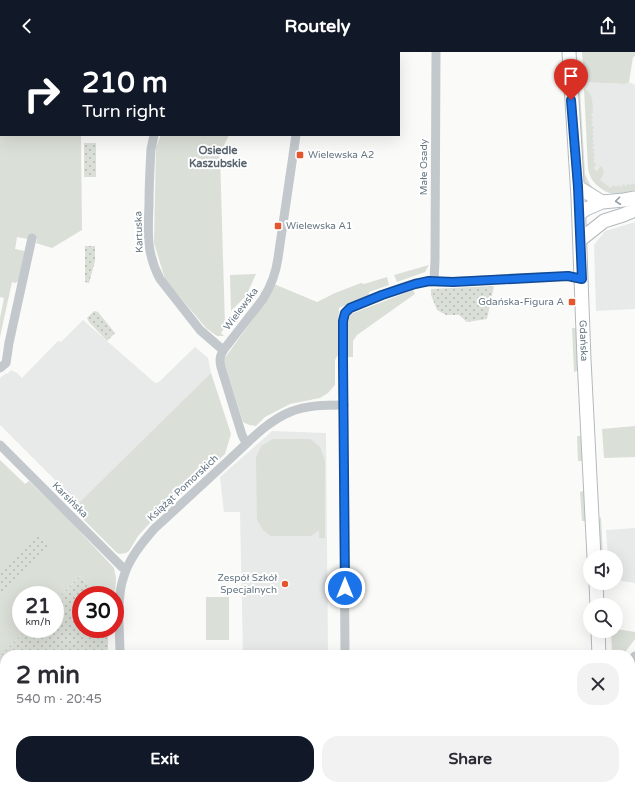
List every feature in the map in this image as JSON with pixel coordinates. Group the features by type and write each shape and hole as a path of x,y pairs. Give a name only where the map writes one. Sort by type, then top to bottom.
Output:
{"main road":[{"name":"Gdańska","path":"568,52 578,187 594,550"},
{"path":"578,187 602,202"},
{"path":"579,214 602,202 635,198"},
{"path":"580,240 604,222 635,210"},
{"path":"579,214 604,222"},
{"path":"598,638 599,650"}],"street":[{"name":"Małe Osady","path":"432,281 435,260 436,52"},
{"name":"Kartuska","path":"154,136 151,148 148,236 151,260 160,279 200,330 223,350"},
{"name":"Wielewska","path":"223,350 263,299 268,291 274,274 278,258 296,136"},
{"path":"0,368 6,363 9,342 32,238"},
{"path":"345,650 343,321 345,313 350,308 382,295 415,284 432,281 441,282 568,276 582,279"},
{"path":"223,350 220,356 221,367 242,435 247,443"},
{"name":"Książąt Pomorskich","path":"120,650 119,603 123,579 131,559 154,530 247,443 274,420 290,412 308,406 344,405"},
{"name":"Karsińska","path":"0,445 122,567 126,569"}],"shaded area":[{"path":"582,52 635,52 629,82 625,84 584,82"},
{"path":"584,82 625,84 629,82 635,85 635,184 632,183 630,185 611,188 600,180 604,175 602,168 601,167 597,171 593,168 591,115 587,90 584,88"},
{"path":"584,88 591,96 592,102 593,113 591,115 593,118 591,120 593,122 591,125 594,127 592,130 594,132 592,134 594,136 592,139 594,141 592,143 595,145 592,147 595,150 593,152 595,154 593,157 595,159 593,161 596,165 593,168 597,171 601,166 604,173 600,180 611,188 613,185 616,187 618,185 621,187 623,184 626,186 628,183 630,185 632,183 635,184 635,190 615,194 607,192 598,186 590,177 588,169"},
{"path":"580,89 585,174 595,191 590,188 582,175 577,92"},
{"path":"0,136 81,136 82,230 52,248 36,243 37,239 29,236 28,239 17,237 15,249 25,251 19,281 15,283 12,282 0,337 0,318 4,298 0,297"},
{"path":"161,136 229,136 220,154 225,327 221,333 224,336 217,336 206,328 165,279 154,243 156,147"},
{"path":"84,143 96,143 96,177 84,177"},
{"path":"635,222 635,309 596,311 594,245 605,231"},
{"path":"85,246 95,246 95,261 89,283 85,282"},
{"path":"429,265 425,272 397,282 394,275"},
{"path":"256,274 246,296 231,311 230,275"},
{"path":"387,277 389,285 369,292 369,295 339,308 338,355 335,360 335,385 328,393 320,398 290,404 265,417 256,426 243,422 224,359 267,300 274,284 317,302 361,283 364,284"},
{"path":"494,286 487,319 467,322 459,315 446,315 437,310 431,295 431,289"},
{"path":"413,290 415,294 357,335 353,341 353,357 348,357 348,321 351,314"},
{"path":"94,311 98,312 115,333 107,341 87,318"},
{"path":"83,320 155,383 159,382 195,347 208,358 211,373 79,504 0,425 0,378 11,370 22,378 58,341 61,342"},
{"path":"572,328 576,329 579,370 574,372"},
{"path":"211,373 231,434 225,454 149,524 138,536 129,551 120,554 117,553 73,509"},
{"path":"635,426 635,457 604,458 602,429"},
{"name":"Zespół Szkół Specjalnych","path":"272,431 326,433 328,650 243,650 240,512 224,512 220,477"},
{"path":"577,436 582,437 582,461 578,461"},
{"path":"273,439 310,439 320,447 325,461 325,538 319,538 319,530 311,536 271,536 263,530 257,519 256,457 261,446"},
{"path":"0,460 25,484 29,481 67,518 114,568 116,578 116,586 91,586 80,576 64,592 64,586 12,586 12,638 18,638 6,650 0,650"},
{"path":"580,492 585,492 585,521 582,521"},
{"path":"601,517 603,550 601,550 599,519"},
{"path":"635,528 635,583 623,581 623,550 607,550 606,530"},
{"path":"36,534 50,547 0,596 0,573"},
{"path":"80,576 91,586 72,586 72,638 108,638 108,650 6,650 18,638 64,638 64,592"},
{"path":"206,597 229,597 229,640 206,640"},
{"path":"623,630 635,632 635,639 627,650 612,650 611,638 623,638"}],"place":[{"name":"Wielewska A2","path":"300,155"},
{"name":"Wielewska A1","path":"278,226"},
{"name":"Gdańska-Figura A","path":"572,302"},
{"name":"Zespół Szkół Specjalnych","path":"285,584"}],"district":[{"name":"Osiedle Kaszubskie","path":"218,156"}],"route":[{"path":"345,588 343,360 343,321 345,313 350,308 382,295 429,281 453,282 568,276 582,279 578,187 571,100"}]}
